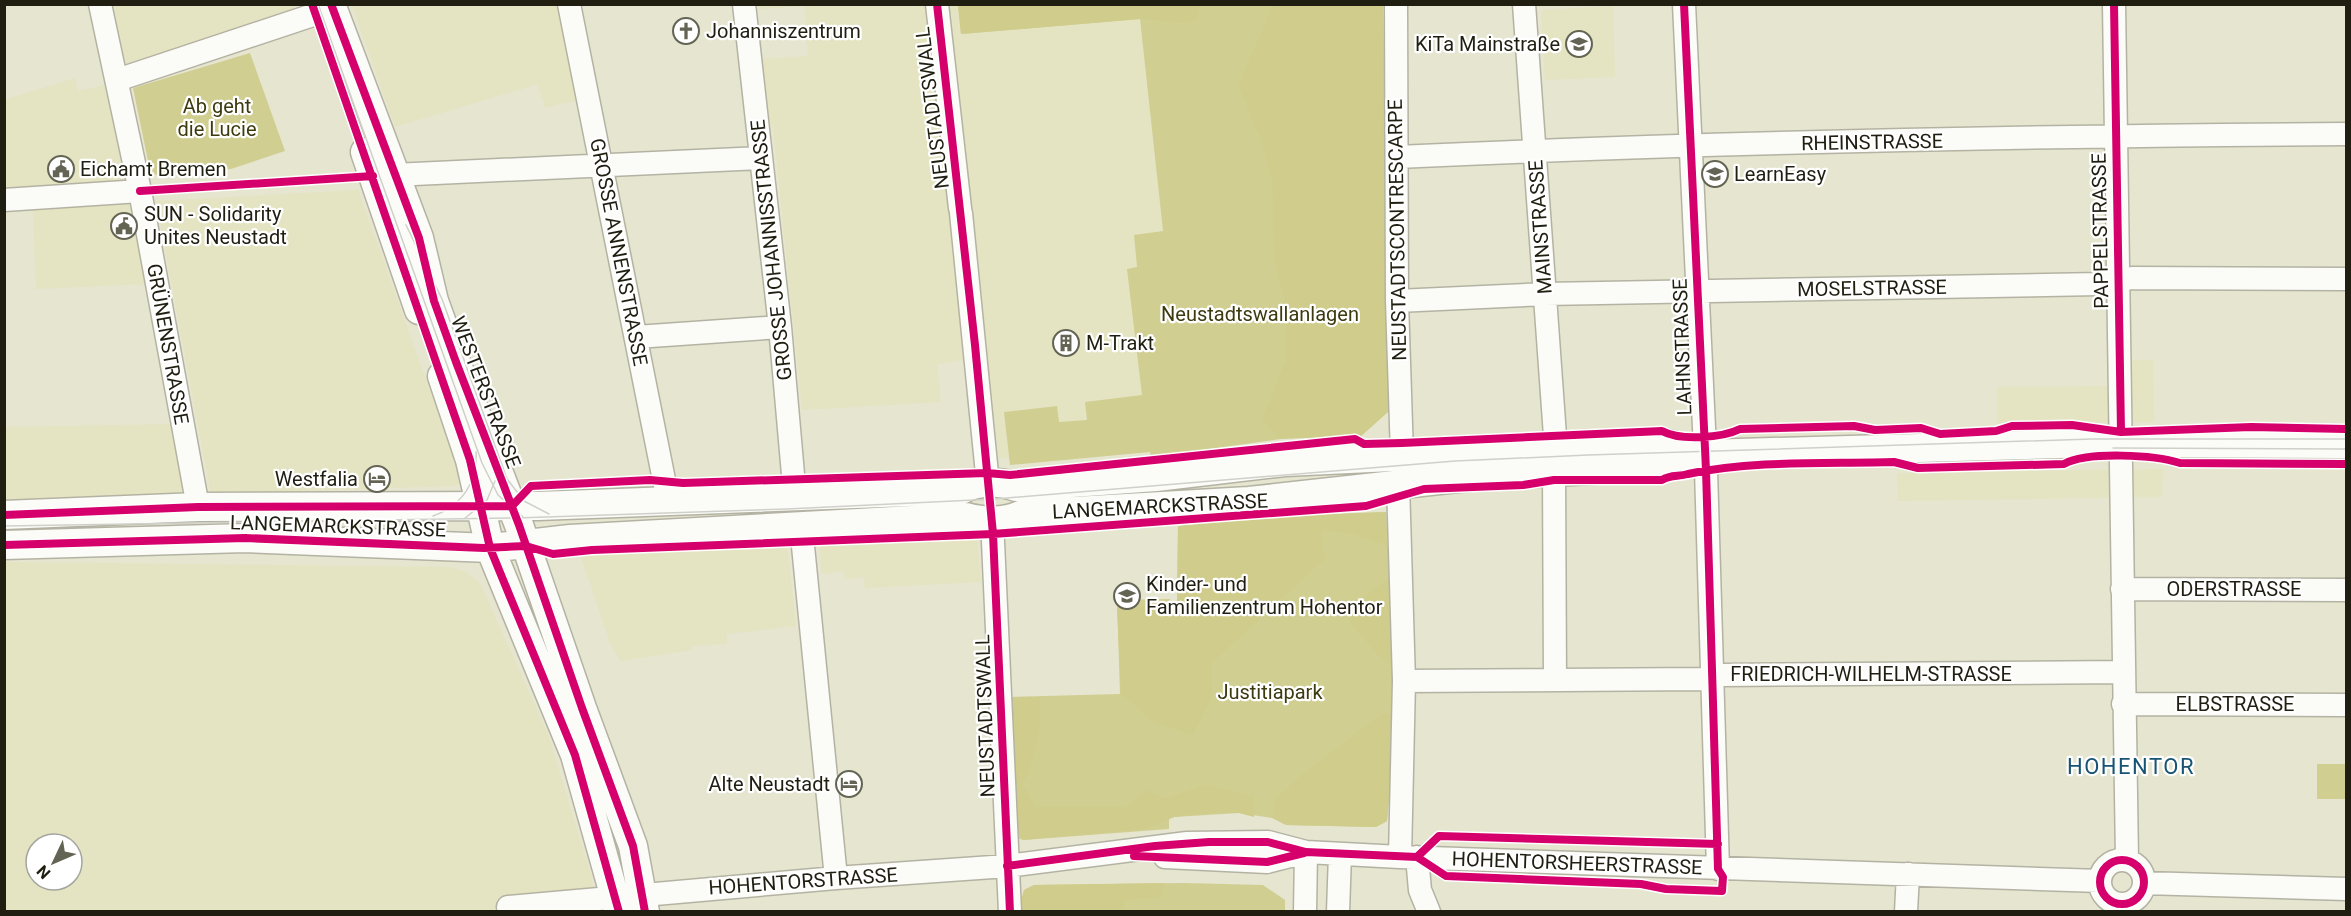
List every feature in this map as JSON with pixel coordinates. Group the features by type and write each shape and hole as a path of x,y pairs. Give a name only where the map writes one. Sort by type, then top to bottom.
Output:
{"main road":[{"name":"WESTERSTRASSE","path":"320,8 418,237 434,301 512,506 633,846 644,903"},
{"name":"WESTERSTRASSE","path":"320,8 467,450 490,548 574,755 617,905"},
{"name":"LANGEMARCKSTRASSE","path":"4,515 198,507 512,506 961,490 970,485 1028,486 1156,477 1275,463 1402,456 1669,465 1704,454 2121,443 2346,444"},
{"name":"LANGEMARCKSTRASSE","path":"4,545 245,538 490,548 526,546 570,539 705,534 966,517 992,520 1012,519 1023,514 1271,499 1476,476 1555,461"}],"street":[{"name":"GRÜNENSTRASSE","path":"100,4 140,191 198,507"},
{"name":"GROSSE ANNENSTRASSE","path":"569,4 668,500"},
{"name":"GROSSE JOHANNISSTRASSE","path":"744,4 780,327 795,497"},
{"name":"NEUSTADTSWALL","path":"937,4 961,211 988,484"},
{"name":"NEUSTADTSCONTRESCARPE","path":"1396,4 1397,301 1402,456"},
{"name":"MAINSTRASSE","path":"1524,4 1555,461 1555,680"},
{"name":"LAHNSTRASSE","path":"1684,4 1713,676 1718,868"},
{"name":"PAPPELSTRASSE","path":"2114,4 2127,860"},
{"path":"117,81 320,8"},
{"name":"RHEINSTRASSE","path":"1397,157 1534,150 2115,135 2346,134"},
{"path":"393,175 761,158"},
{"path":"4,200 140,191"},
{"name":"MOSELSTRASSE","path":"1397,301 1545,294 2100,284 2132,278 2346,279"},
{"path":"636,338 780,327"},
{"path":"1398,484 1409,857 1429,912"},
{"name":"NEUSTADTSWALL","path":"992,520 1010,912"},
{"path":"801,526 836,878"},
{"name":"ODERSTRASSE","path":"2122,589 2346,590"},
{"name":"FRIEDRICH-WILHELM-STRASSE","path":"1404,681 2123,672"},
{"name":"ELBSTRASSE","path":"2123,704 2346,705"},
{"path":"1305,912 1306,852"},
{"name":"HOHENTORSTRASSE","path":"508,907 644,903 836,878 1007,866 1098,854 1267,862 1306,852"},
{"name":"HOHENTORSHEERSTRASSE","path":"1306,852 2100,881"},
{"path":"1338,912 1340,854"},
{"path":"2127,860 2138,866 2145,883 2137,899 2122,908 2107,898 2100,881 2108,865 2127,860"},
{"path":"1906,912 1908,874"},
{"path":"2145,883 2346,889"}],"shaded area":[{"path":"292,4 294,10 118,79 102,5"},
{"path":"958,4 1199,5 1198,19 1187,23 1140,19 961,34"},
{"path":"352,5 558,5 578,100 545,108 538,84 395,127"},
{"path":"758,5 958,5 961,34 1140,19 1163,232 1137,267 1128,269 1149,447 999,459 987,357 937,364 941,402 802,410 773,125 757,125 749,60 808,56 805,11 803,6 759,9"},
{"path":"1273,5 1383,5 1389,411 1361,436 1279,439 1262,420 1286,359 1286,305 1274,262 1272,179 1260,138 1238,85"},
{"name":"KiTa Mainstraße","path":"1613,6 1615,77 1545,80 1541,10"},
{"path":"75,78 78,91 105,85 147,284 36,289 32,189 5,190 4,100"},
{"path":"358,190 459,472 460,483 455,486 211,494 156,201"},
{"path":"2107,360 2153,360 2154,422 1997,423 1997,387 2107,386"},
{"path":"177,424 182,496 5,502 4,427"},
{"path":"2163,469 2162,497 1898,501 1897,473"},
{"path":"1386,512 1387,546 1350,533 1321,531 1325,559 1212,663 1212,697 1193,735 1155,723 1121,694 1117,608 1177,606 1178,526 1283,516"},
{"path":"977,540 981,582 865,588 864,577 845,579 844,571 821,574 820,546"},
{"path":"787,545 796,626 727,634 727,644 691,646 693,650 620,661 610,643 580,554"},
{"path":"5,562 450,567 466,572 480,583 549,737 591,876 598,911 5,912"},
{"path":"1389,579 1393,665 1378,656 1349,621 1370,591"},
{"path":"1010,697 1040,697 1038,742 1023,784 1035,807 1125,807 1146,790 1165,798 1205,785 1254,796 1254,817 1239,813 1210,813 1174,817 1147,829 1023,840 1018,832"},
{"path":"1382,713 1396,716 1387,821 1376,827 1286,825 1273,818 1275,799 1301,775"},
{"path":"1165,883 1161,898 1123,900 1124,911 1018,912 1024,890 1034,885"}],"green space":[{"name":"Neustadtswallanlagen","path":"958,5 1383,5 1389,411 1361,436 1288,438 1151,457 1150,452 1010,465 1004,412 1057,406 1059,422 1087,420 1085,402 1142,395 1127,269 1137,267 1134,235 1163,231 1140,19 961,34"},
{"name":"Ab geht die Lucie","path":"250,53 285,151 231,169 151,175 133,88"},
{"name":"Justitiapark","path":"1386,512 1396,716 1387,821 1376,827 1286,825 1272,818 1239,813 1174,817 1169,819 1169,829 1023,840 1018,838 1010,697 1120,694 1117,600 1170,599 1170,606 1177,606 1178,526 1283,516"},
{"path":"2317,764 2346,764 2346,799 2317,799"},
{"path":"1184,883 1263,885 1285,900 1285,912 1018,912 1024,890 1034,885"}],"tram line":[{"path":"318,4 482,463 498,495 523,517"},
{"path":"406,225 442,299 507,479 524,501 549,514"},
{"path":"4,526 516,518 787,509 995,499 1455,461 1588,455 2092,439 2346,439"},
{"path":"2113,448 2346,449"},
{"path":"433,516 452,506 466,492 474,474 476,452"},
{"path":"464,519 487,500 495,481"}],"cycle path":[{"path":"312,4 470,460 490,548 575,755 619,912"},
{"path":"331,4 419,238 434,301 519,525 582,708 633,846 645,912"},
{"path":"937,4 975,345 993,534 1010,912"},
{"path":"1417,857 1446,876 1641,884 1666,889 1722,891 1723,877 1718,869 1706,470 1684,4"},
{"path":"2114,4 2121,432"},
{"path":"140,191 373,176"},
{"path":"512,506 531,486 650,480 683,483 987,473 1010,475 1355,439 1364,444 1662,431 1679,436 1701,437 1723,435 1740,429 1854,426 1875,430 1921,428 1940,434 1996,431 2012,426 2072,425 2121,432 2251,427 2346,429"},
{"path":"4,545 245,538 484,548 526,546 553,554 592,550 993,534 1366,506 1424,489 1523,485 1554,480 1662,480 1672,476 1739,466 1894,462 1918,468 2064,464 2089,457 2105,456 2155,458 2180,463 2346,464"},
{"path":"4,515 198,507 512,506"},
{"path":"1417,857 1439,836 1718,844"},
{"path":"1007,866 1155,846 1209,842 1268,842 1306,852 1417,857"},
{"path":"1134,856 1267,862 1304,853"},
{"path":"2122,860 2137,867 2144,882 2137,897 2122,904 2107,897 2100,882 2107,867 2122,860"}],"place":[{"name":"Johanniszentrum","path":"686,31"},
{"name":"KiTa Mainstraße","path":"1579,44"},
{"name":"Eichamt Bremen","path":"61,169"},
{"name":"LearnEasy","path":"1715,174"},
{"name":"SUN - Solidarity Unites Neustadt","path":"124,226"},
{"name":"M-Trakt","path":"1066,343"},
{"name":"Westfalia","path":"377,479"},
{"name":"Kinder- und Familienzentrum Hohentor","path":"1127,596"},
{"name":"Alte Neustadt","path":"849,784"}],"district":[{"name":"HOHENTOR","path":"2131,766"}]}
